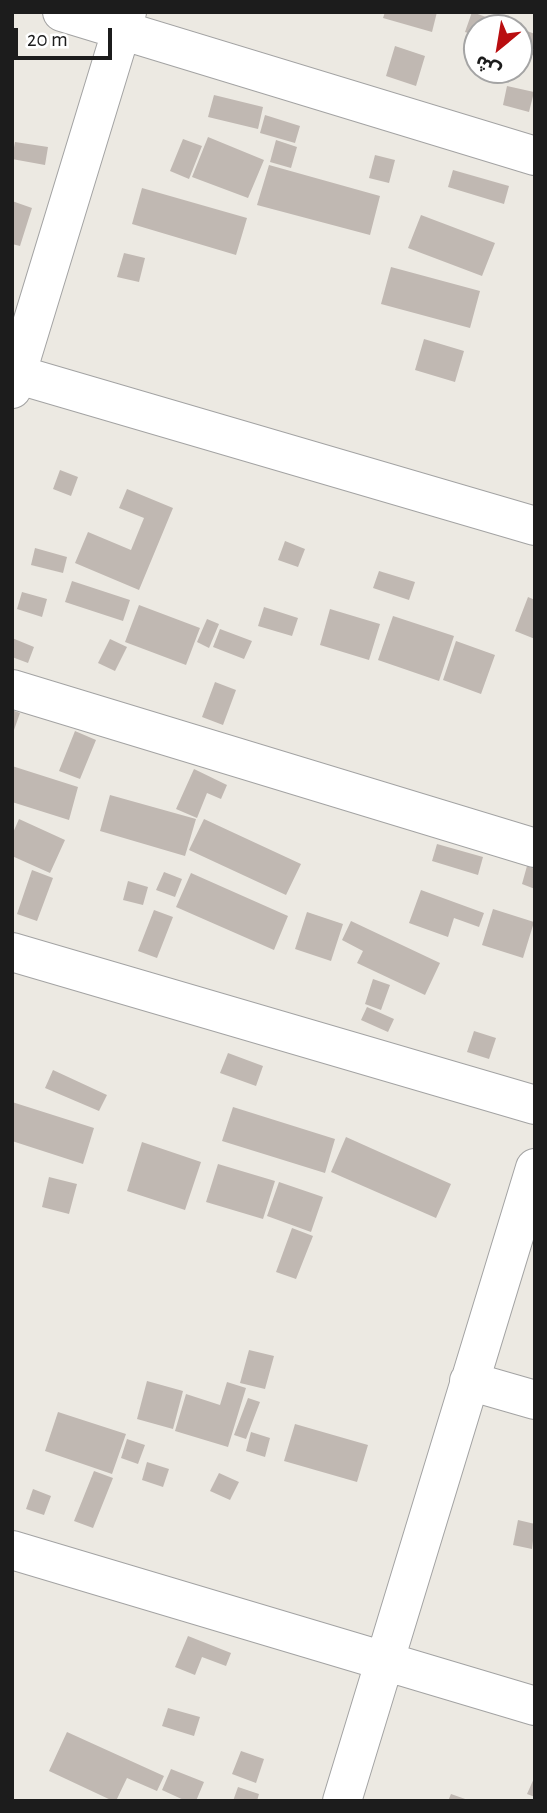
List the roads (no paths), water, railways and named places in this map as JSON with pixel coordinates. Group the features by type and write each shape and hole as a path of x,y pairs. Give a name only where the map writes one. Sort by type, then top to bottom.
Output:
{"street":[{"path":"62,12 125,21 535,156"},
{"path":"125,21 14,378 535,526"},
{"path":"12,689 535,848"},
{"path":"12,952 535,1105"},
{"path":"341,1801 535,1167"},
{"path":"469,1381 535,1400"},
{"path":"12,1550 535,1706"}]}
